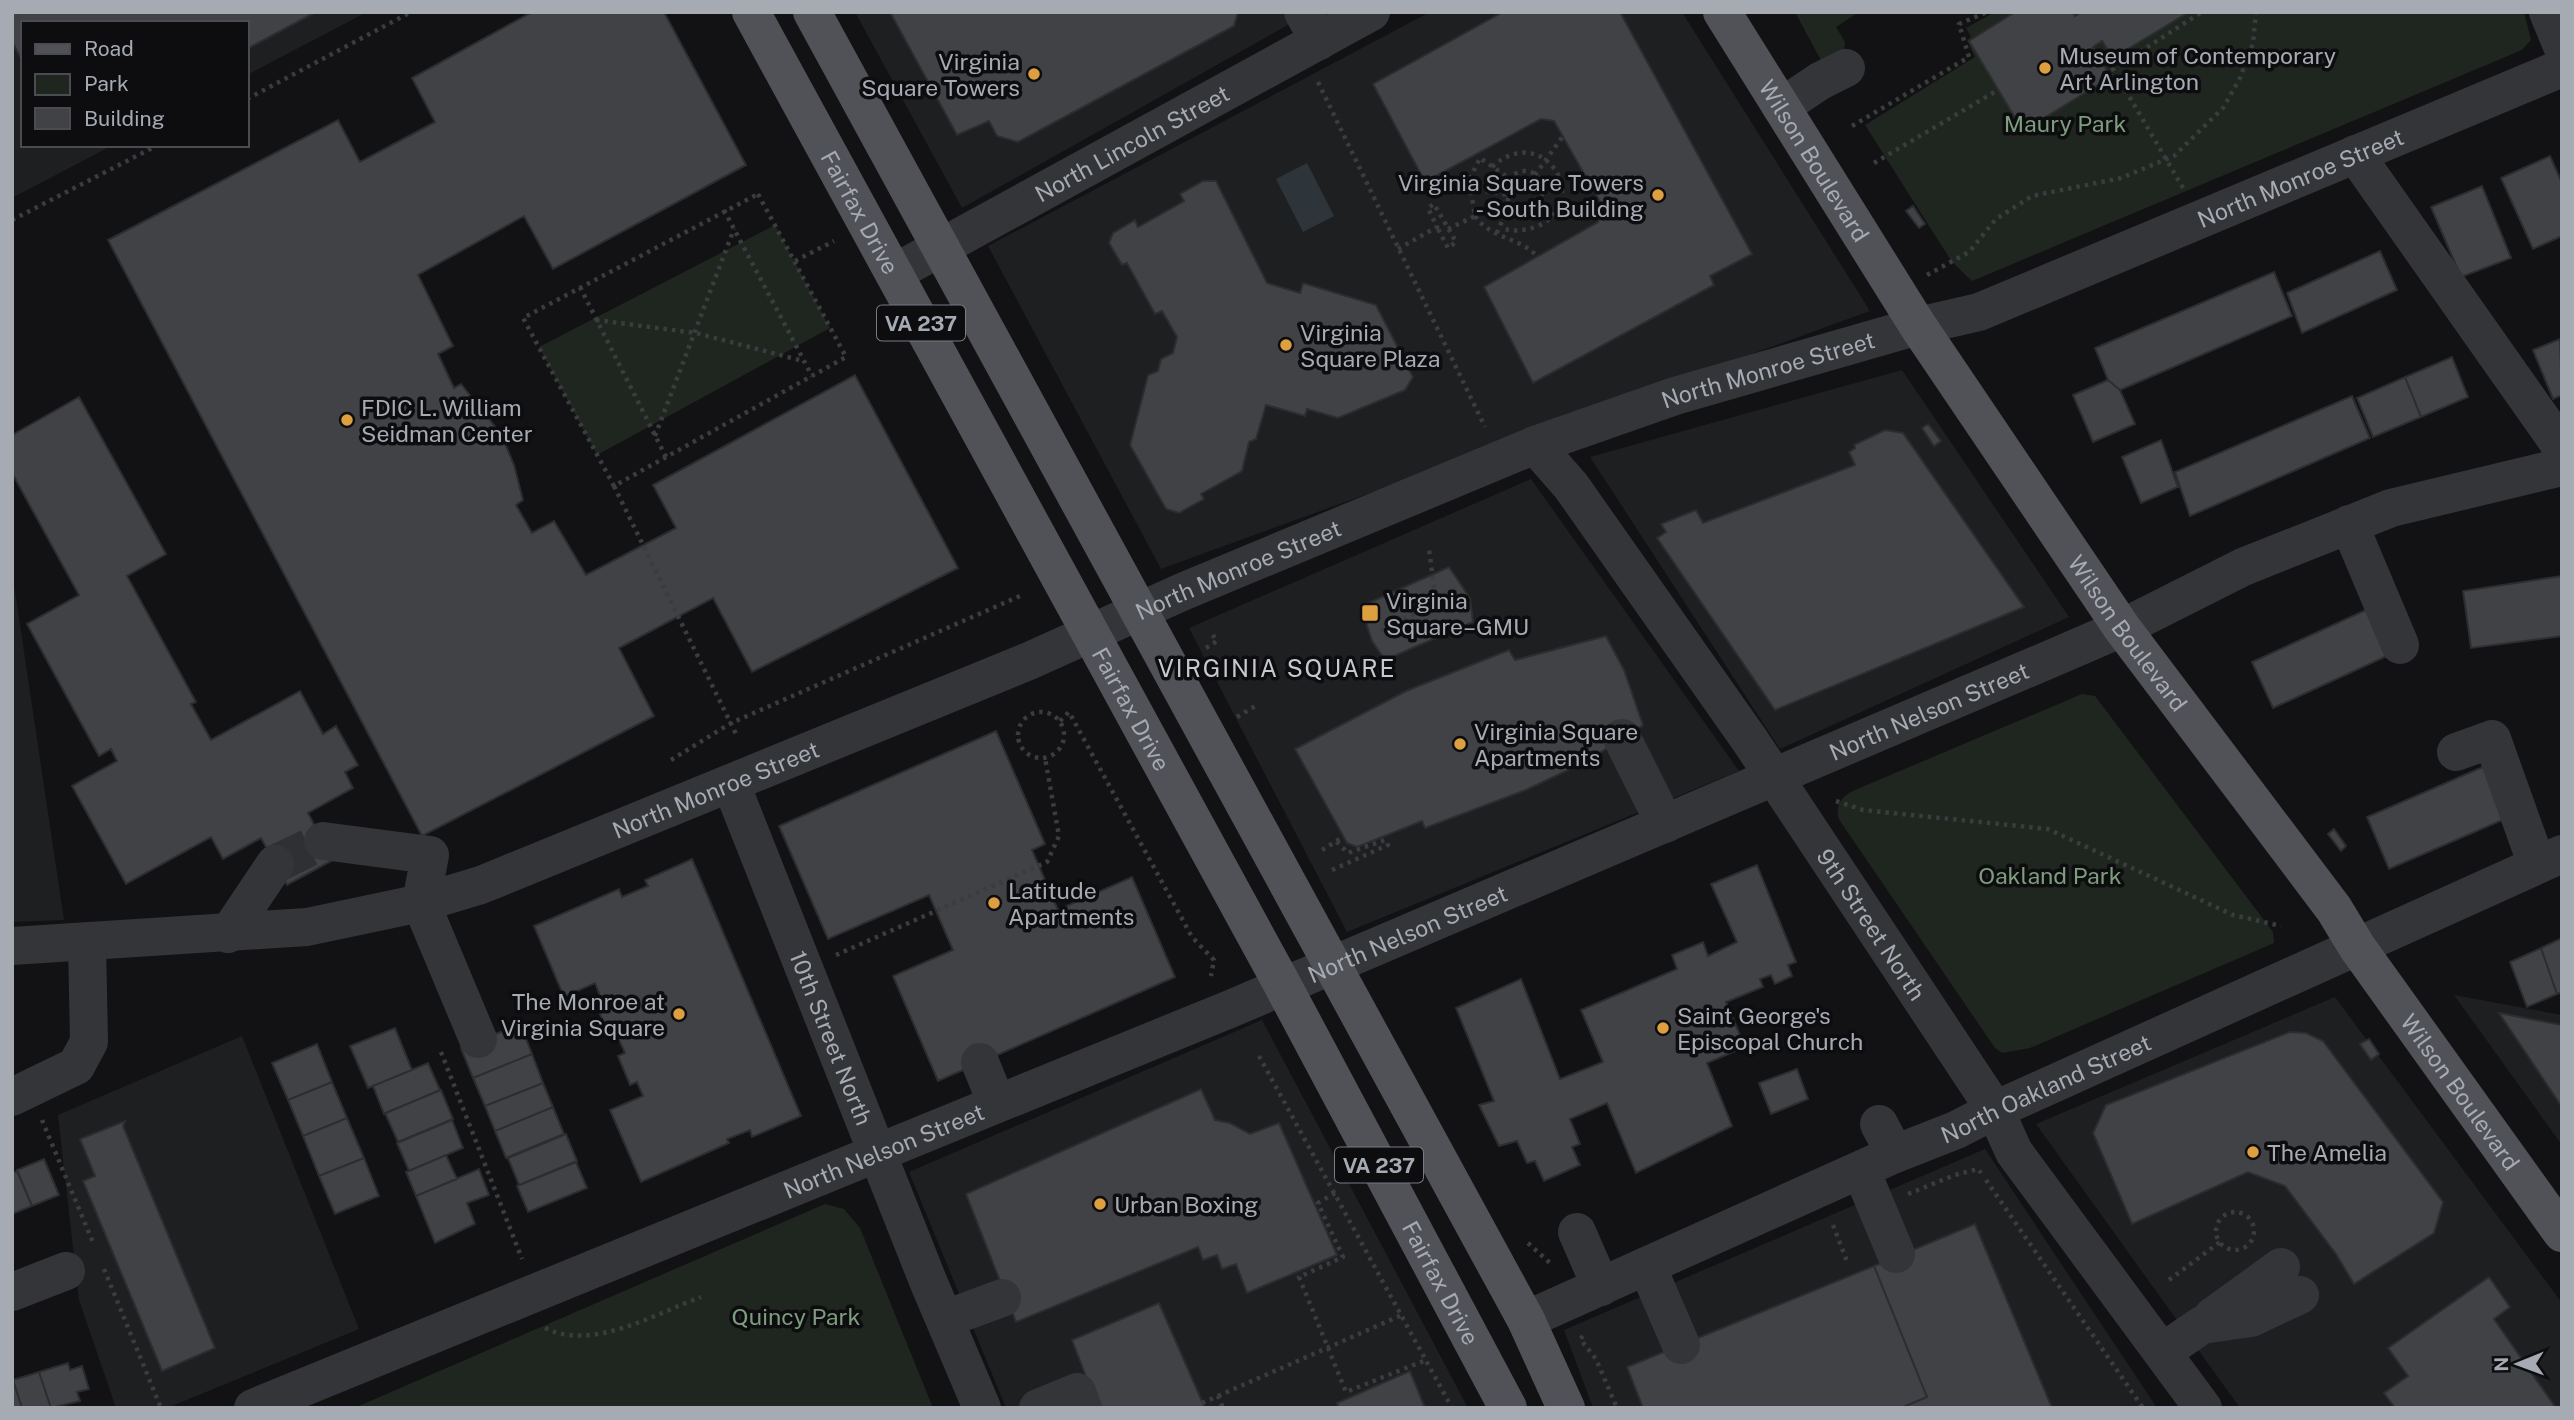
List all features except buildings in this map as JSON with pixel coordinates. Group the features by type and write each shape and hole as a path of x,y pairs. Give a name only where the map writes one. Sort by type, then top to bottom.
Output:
{"main road":[{"name":"Fairfax Drive","path":"751,12 1282,985 1477,1345 1508,1408"},
{"name":"VA 237","path":"812,12 1137,612 1526,1320 1566,1408"},
{"name":"Wilson Boulevard","path":"1722,12 1918,326 2122,628 2334,909 2357,947 2562,1233"},
{"path":"1477,1345 1526,1320"}],"street":[{"name":"North Lincoln Street","path":"894,273 1310,27 1371,12"},
{"path":"2548,12 2562,46"},
{"path":"1781,107 1820,81 1846,68"},
{"name":"North Monroe Street","path":"87,942 307,927 421,903 481,885 731,784 1535,445 1675,396 1918,326 1979,312 2562,68"},
{"path":"2355,154 2562,448"},
{"name":"9th Street North","path":"1535,445 1571,486 1774,778 1995,1110 2014,1152 2164,1351 2203,1408"},
{"name":"North Nelson Street","path":"253,1408 536,1308 878,1152 1230,1009 1331,963 1488,882 1567,849 1665,824 2122,628 2243,567 2391,508 2562,467"},
{"path":"2349,524 2400,645"},
{"path":"1622,738 1665,824"},
{"path":"2456,752 2492,739 2549,859"},
{"name":"10th Street North","path":"731,784 982,1408"},
{"path":"323,841 430,855 421,903 478,1039"},
{"name":"North Oakland Street","path":"1526,1320 1861,1170 1887,1139 1956,1130 2549,859"},
{"path":"228,934 275,864"},
{"path":"12,946 87,942 89,1042 76,1066 12,1097"},
{"path":"980,1062 996,1102"},
{"path":"1861,1170 1896,1254"},
{"path":"1577,1232 1601,1287"},
{"path":"1647,1266 1681,1345"},
{"path":"12,1292 66,1270"},
{"path":"2164,1351 2202,1325 2251,1318 2290,1281"},
{"path":"945,1319 1002,1298"},
{"path":"1038,1408 1077,1392 1083,1408"}],"path":[{"path":"248,98 411,12"},
{"path":"1852,126 1969,57 1959,24 1987,12"},
{"path":"2186,192 2112,69 2202,12"},
{"path":"1926,275 1969,252 1996,219 2032,196 2048,190 2121,178 2167,161 2189,144 2223,108 2240,78 2253,43 2256,12"},
{"path":"1310,27 1313,72 1490,437"},
{"path":"1874,163 1998,90"},
{"path":"1535,175 1563,136"},
{"path":"12,220 154,147"},
{"path":"1492,167 1501,158 1517,152 1536,154 1558,173 1562,186 1559,204 1548,220 1533,228 1518,231 1501,228"},
{"path":"1510,179 1480,158 1472,172 1469,188 1475,216 1481,225 1496,235 1525,246 1537,256"},
{"path":"1496,235 1508,207 1510,179 1520,172 1535,175"},
{"path":"1469,188 1507,195 1517,206 1535,204 1542,188 1535,175"},
{"path":"614,486 846,357 758,194 724,209 523,318 614,486 737,736"},
{"path":"1434,204 1448,229 1456,243 1448,247 1428,208 1434,204"},
{"path":"1559,204 1601,213"},
{"path":"724,209 812,376"},
{"path":"1448,229 1475,216"},
{"path":"1398,249 1437,227"},
{"path":"655,436 734,229"},
{"path":"795,261 838,239"},
{"path":"580,287 666,457"},
{"path":"596,320 696,333 803,360"},
{"path":"1381,631 1436,602 1429,549"},
{"path":"671,760 731,723 1020,596"},
{"path":"1206,648 1217,641 1212,634"},
{"path":"1230,722 1257,705"},
{"path":"1060,721 1040,711 1026,716 1018,729 1019,744 1030,756 1045,758 1059,750 1062,744 1060,721 1069,712 1192,937 1214,960 1211,976"},
{"path":"836,956 1047,862 1059,836 1045,758"},
{"path":"1833,800 1863,810 2048,830 2233,915 2281,926"},
{"path":"1322,850 1343,837"},
{"path":"1332,870 1388,845 1385,840 1348,853 1336,841"},
{"path":"439,1048 536,1308 556,1333 580,1335 612,1331 701,1297"},
{"path":"1259,1056 1451,1408"},
{"path":"1978,1170 2143,1408"},
{"path":"1335,1193 1318,1203 1343,1257 1299,1277 1346,1392 1426,1360"},
{"path":"2237,1212 2248,1216 2254,1234 2247,1245 2235,1250 2220,1242 2216,1229 2225,1214 2237,1212"},
{"path":"1833,1225 1848,1264"},
{"path":"2169,1280 2220,1242"},
{"path":"1202,1403 1402,1315"},
{"path":"1580,1339 1596,1359 1617,1408"},
{"path":"1218,1396 1223,1408"}],"shaded area":[{"path":"12,12 367,12 248,74 248,21 21,21 21,147 109,147 12,198"},
{"name":"Virginia Square Towers","path":"855,12 1311,12 962,208"},
{"path":"1430,12 1682,12 1870,311 1161,569 988,246"},
{"path":"1307,163 1334,216 1303,232 1276,179"},
{"path":"1902,370 2069,617 1780,749 1590,457"},
{"path":"1531,479 1739,771 1347,932 1189,628"},
{"path":"12,571 64,920 12,922"},
{"path":"2454,995 2562,1015 2562,1145"},
{"path":"2335,997 2562,1303 2562,1408 2240,1408 2036,1124"},
{"path":"1262,1020 1468,1408 1006,1408 909,1172"},
{"path":"242,1036 359,1329 167,1408 116,1408 79,1300 58,1115"},
{"path":"1985,1149 2157,1408 1593,1408 1564,1330"}],"green space":[{"path":"1795,12 1859,12 1836,27 1845,42 1844,51 1823,64"},
{"name":"Maury Park","path":"1995,12 2524,12 2531,40 2522,50 1972,281 1952,262 1865,125 1975,57 1967,40 1971,37 1966,28"},
{"path":"775,225 830,328 597,455 539,347"},
{"name":"Oakland Park","path":"2082,694 2095,696 2273,932 2274,943 2030,1048 2002,1053 1995,1048 1840,821 1838,806 1846,795 1855,790"},
{"name":"Quincy Park","path":"825,1204 844,1209 860,1228 933,1408 354,1408"}],"tunnel":[{"path":"275,864 323,841"}],"place":[{"name":"Museum of Contemporary Art Arlington","path":"2045,68"},
{"name":"Virginia Square Towers","path":"1034,74"},
{"name":"Virginia Square Towers - South Building","path":"1658,195"},
{"name":"Virginia Square Plaza","path":"1286,345"},
{"name":"FDIC L. William Seidman Center","path":"347,420"},
{"name":"Virginia Square–GMU","path":"1370,613"},
{"name":"Virginia Square Apartments","path":"1460,744"},
{"name":"Latitude Apartments","path":"994,903"},
{"name":"The Monroe at Virginia Square","path":"679,1014"},
{"name":"Saint George's Episcopal Church","path":"1663,1028"},
{"name":"The Amelia","path":"2253,1152"},
{"name":"Urban Boxing","path":"1100,1204"}],"district":[{"name":"VIRGINIA SQUARE","path":"1277,668"}]}
